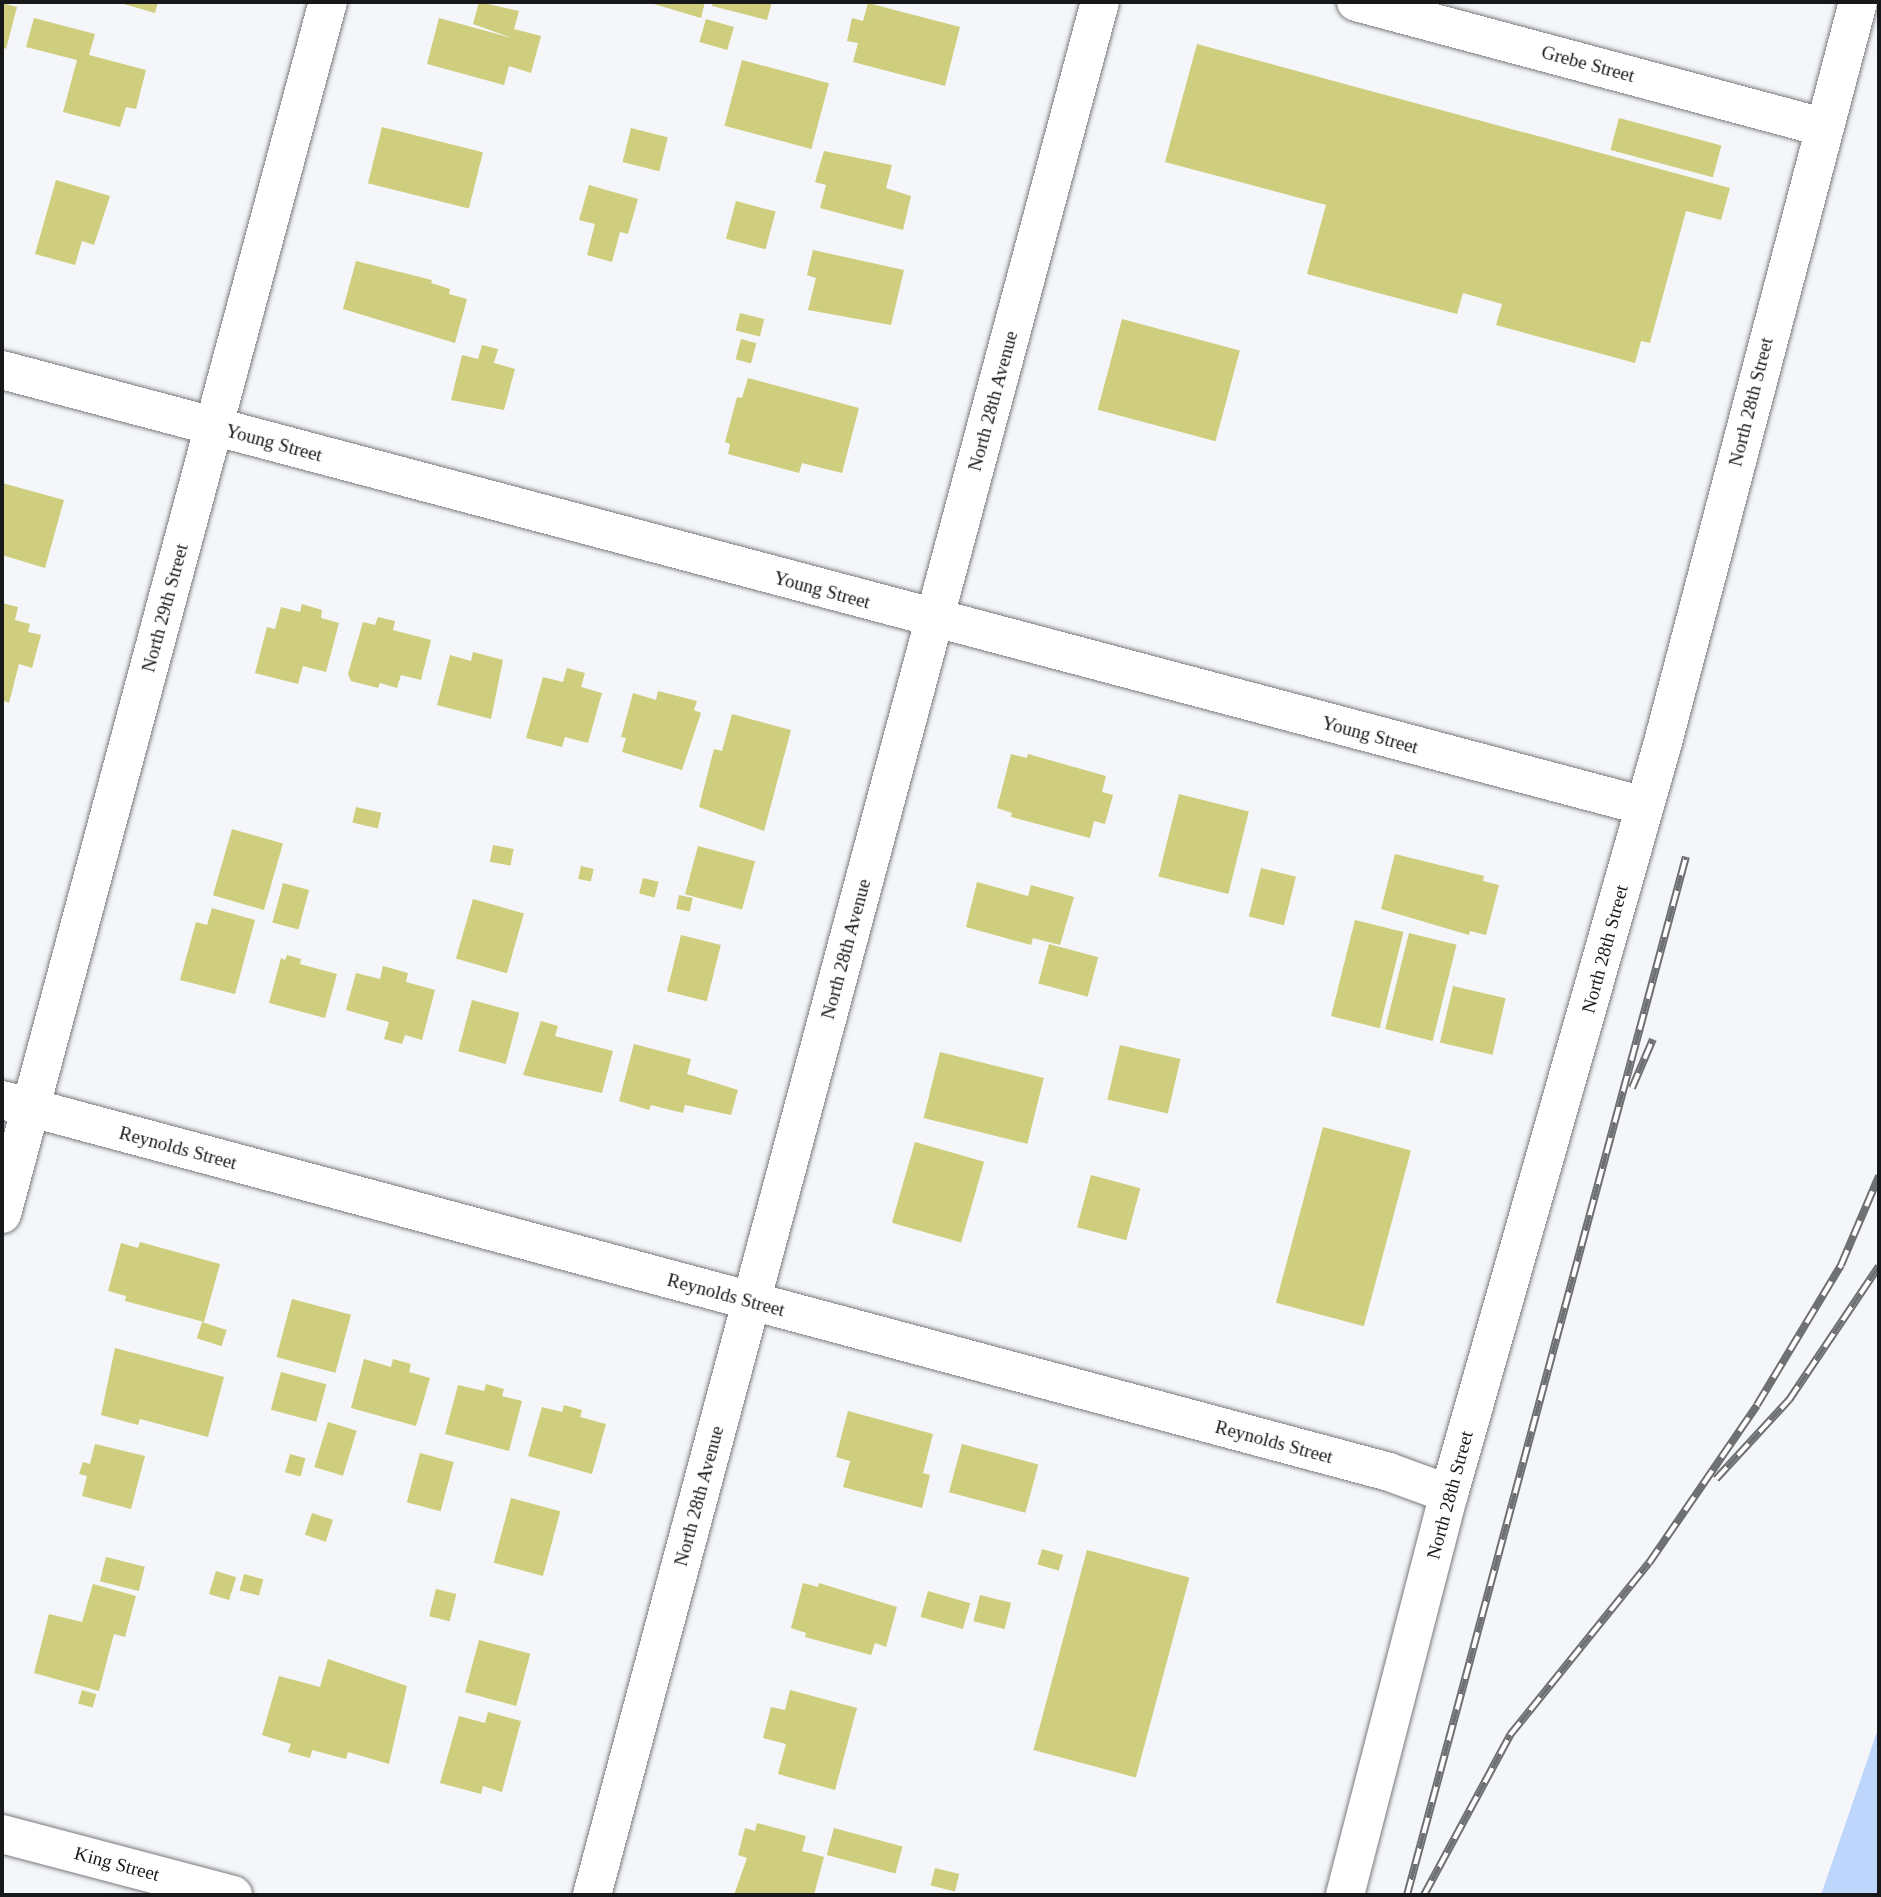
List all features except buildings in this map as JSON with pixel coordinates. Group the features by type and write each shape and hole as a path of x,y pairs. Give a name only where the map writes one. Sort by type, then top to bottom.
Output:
{"street":[{"name":"North 29th Street","path":"2,1214 16,1104 214,427 328,2"},
{"name":"North 28th Avenue","path":"592,1895 1100,2"},
{"name":"Grebe Street","path":"1356,2 1821,127"},
{"name":"North 28th Street","path":"1345,1895 1449,1494 1644,806 1821,127 1858,2"},
{"name":"Young Street","path":"2,370 934,621 1644,806"},
{"name":"Reynolds Street","path":"16,1104 1390,1472 1449,1494"},
{"name":"King Street","path":"2,1834 233,1895"}],"shaded area":[{"path":"1879,1726 1879,1895 1821,1895"}],"railway":[{"path":"1407,1895 1686,857"},
{"path":"1632,1088 1653,1039"},
{"path":"1424,1895 1510,1735 1649,1563 1757,1405 1841,1265 1879,1176"},
{"path":"1716,1479 1789,1400 1879,1266"}]}
